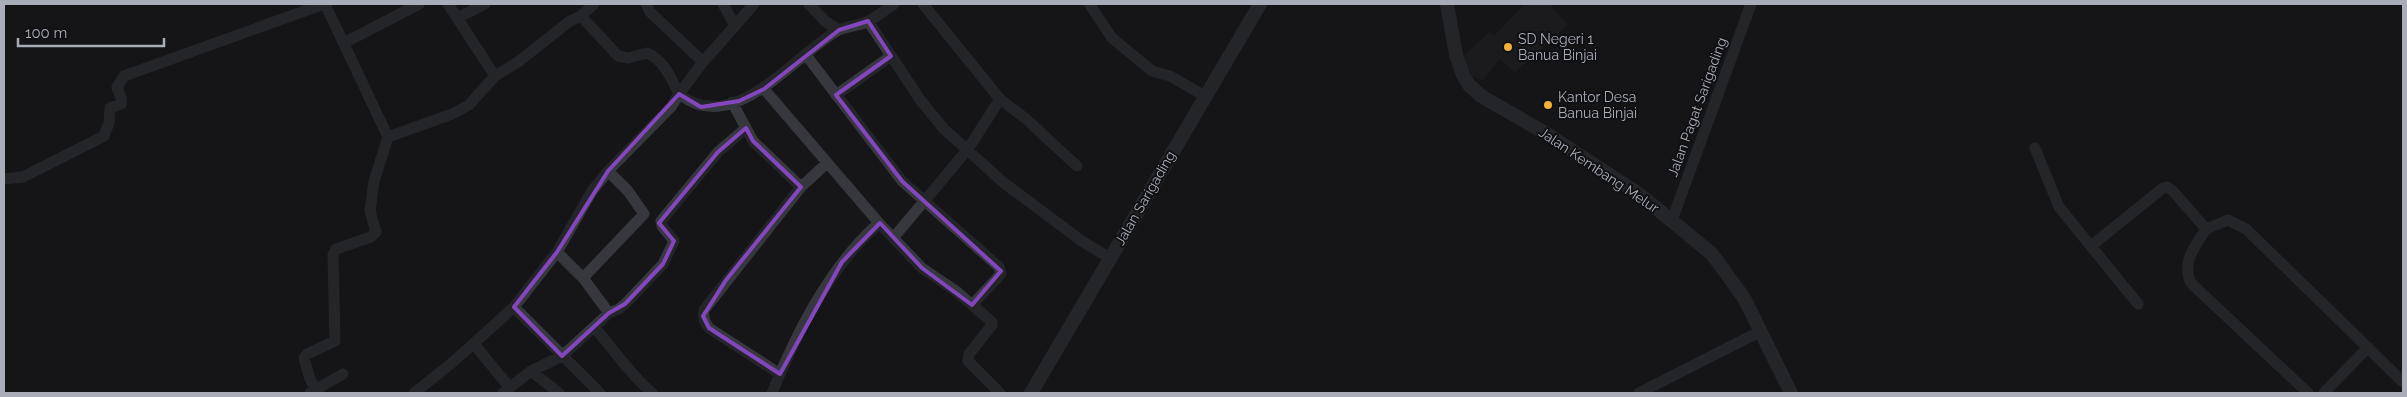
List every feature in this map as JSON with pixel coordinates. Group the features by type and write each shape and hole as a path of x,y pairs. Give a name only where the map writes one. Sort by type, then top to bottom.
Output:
{"street":[{"path":"4,179 23,176 104,136 109,123 110,108 121,104 117,87 124,76 324,4 388,137 374,182 370,211 376,232 371,237 334,251 336,338 332,344 307,354 304,361 314,392 343,374"},
{"path":"344,43 419,4"},
{"path":"448,4 495,76"},
{"path":"457,18 485,4"},
{"path":"388,137 461,110 469,105 495,76 538,47 570,21 581,16 594,4"},
{"path":"646,4 650,12 703,62"},
{"path":"723,4 734,24"},
{"path":"415,393 474,344 514,307 557,252 592,191 608,171 671,107 703,62 734,24 754,4"},
{"path":"809,4 825,21 839,30"},
{"path":"581,16 618,56 628,58 647,53 655,57 668,71 679,94 701,107 711,107 732,102 764,89 839,30 868,21 894,4"},
{"path":"923,4 1000,99 1026,119 1077,166"},
{"path":"1090,4 1112,38 1152,71 1170,76 1205,96"},
{"name":"Jalan Kembang Melur","path":"1447,4 1456,55 1463,75 1470,86 1482,96 1547,134 1640,194 1712,254 1744,298 1791,393"},
{"name":"Jalan Pagat Sarigading","path":"1672,220 1750,4"},
{"name":"Jalan Sarigading","path":"1031,393 1205,96 1256,5"},
{"path":"868,21 921,101 944,129 1004,183 1083,242 1110,258"},
{"path":"806,55 902,181 1001,271 972,304"},
{"path":"836,95 892,56"},
{"path":"764,89 879,223 922,268 990,319 992,325 969,354 968,361 1000,393"},
{"path":"894,237 968,149 1000,99"},
{"path":"732,102 753,141 801,186"},
{"path":"474,344 506,390 531,371 562,356 609,313 620,309 663,264 674,241 662,226 661,221 718,152 746,128"},
{"path":"2035,148 2060,207 2138,304"},
{"path":"780,374 709,328 703,316 704,310 801,186 828,163"},
{"path":"583,278 644,214 628,191 608,171"},
{"path":"2091,246 2163,188 2168,187 2206,229"},
{"path":"2308,393 2191,283 2186,272 2186,264 2206,229 2228,220 2246,229 2403,382"},
{"path":"772,393 799,333 842,262 879,223"},
{"path":"557,252 583,278 609,313"},
{"path":"514,307 600,393"},
{"path":"594,327 617,352 623,365 652,393"},
{"path":"1639,393 1761,331"},
{"path":"2324,393 2368,347"},
{"path":"531,371 559,393"}],"highlighted area":[{"path":"868,21 891,56 836,95 902,181 1001,271 972,305 922,268 880,223 842,262 780,374 709,328 703,316 726,280 801,187 753,141 746,128 718,152 659,223 674,241 663,264 625,304 609,313 562,356 514,307 557,252 608,171 679,94 701,107 739,101 764,89 839,30"}],"shaded area":[{"name":"SD Negeri 1 Banua Binjai","path":"1525,4 1549,4 1568,25 1515,72 1500,59 1483,80 1472,76 1462,58 1490,31 1494,36"}],"place":[{"name":"SD Negeri 1 Banua Binjai","path":"1508,47"},
{"name":"Kantor Desa Banua Binjai","path":"1548,105"}]}
